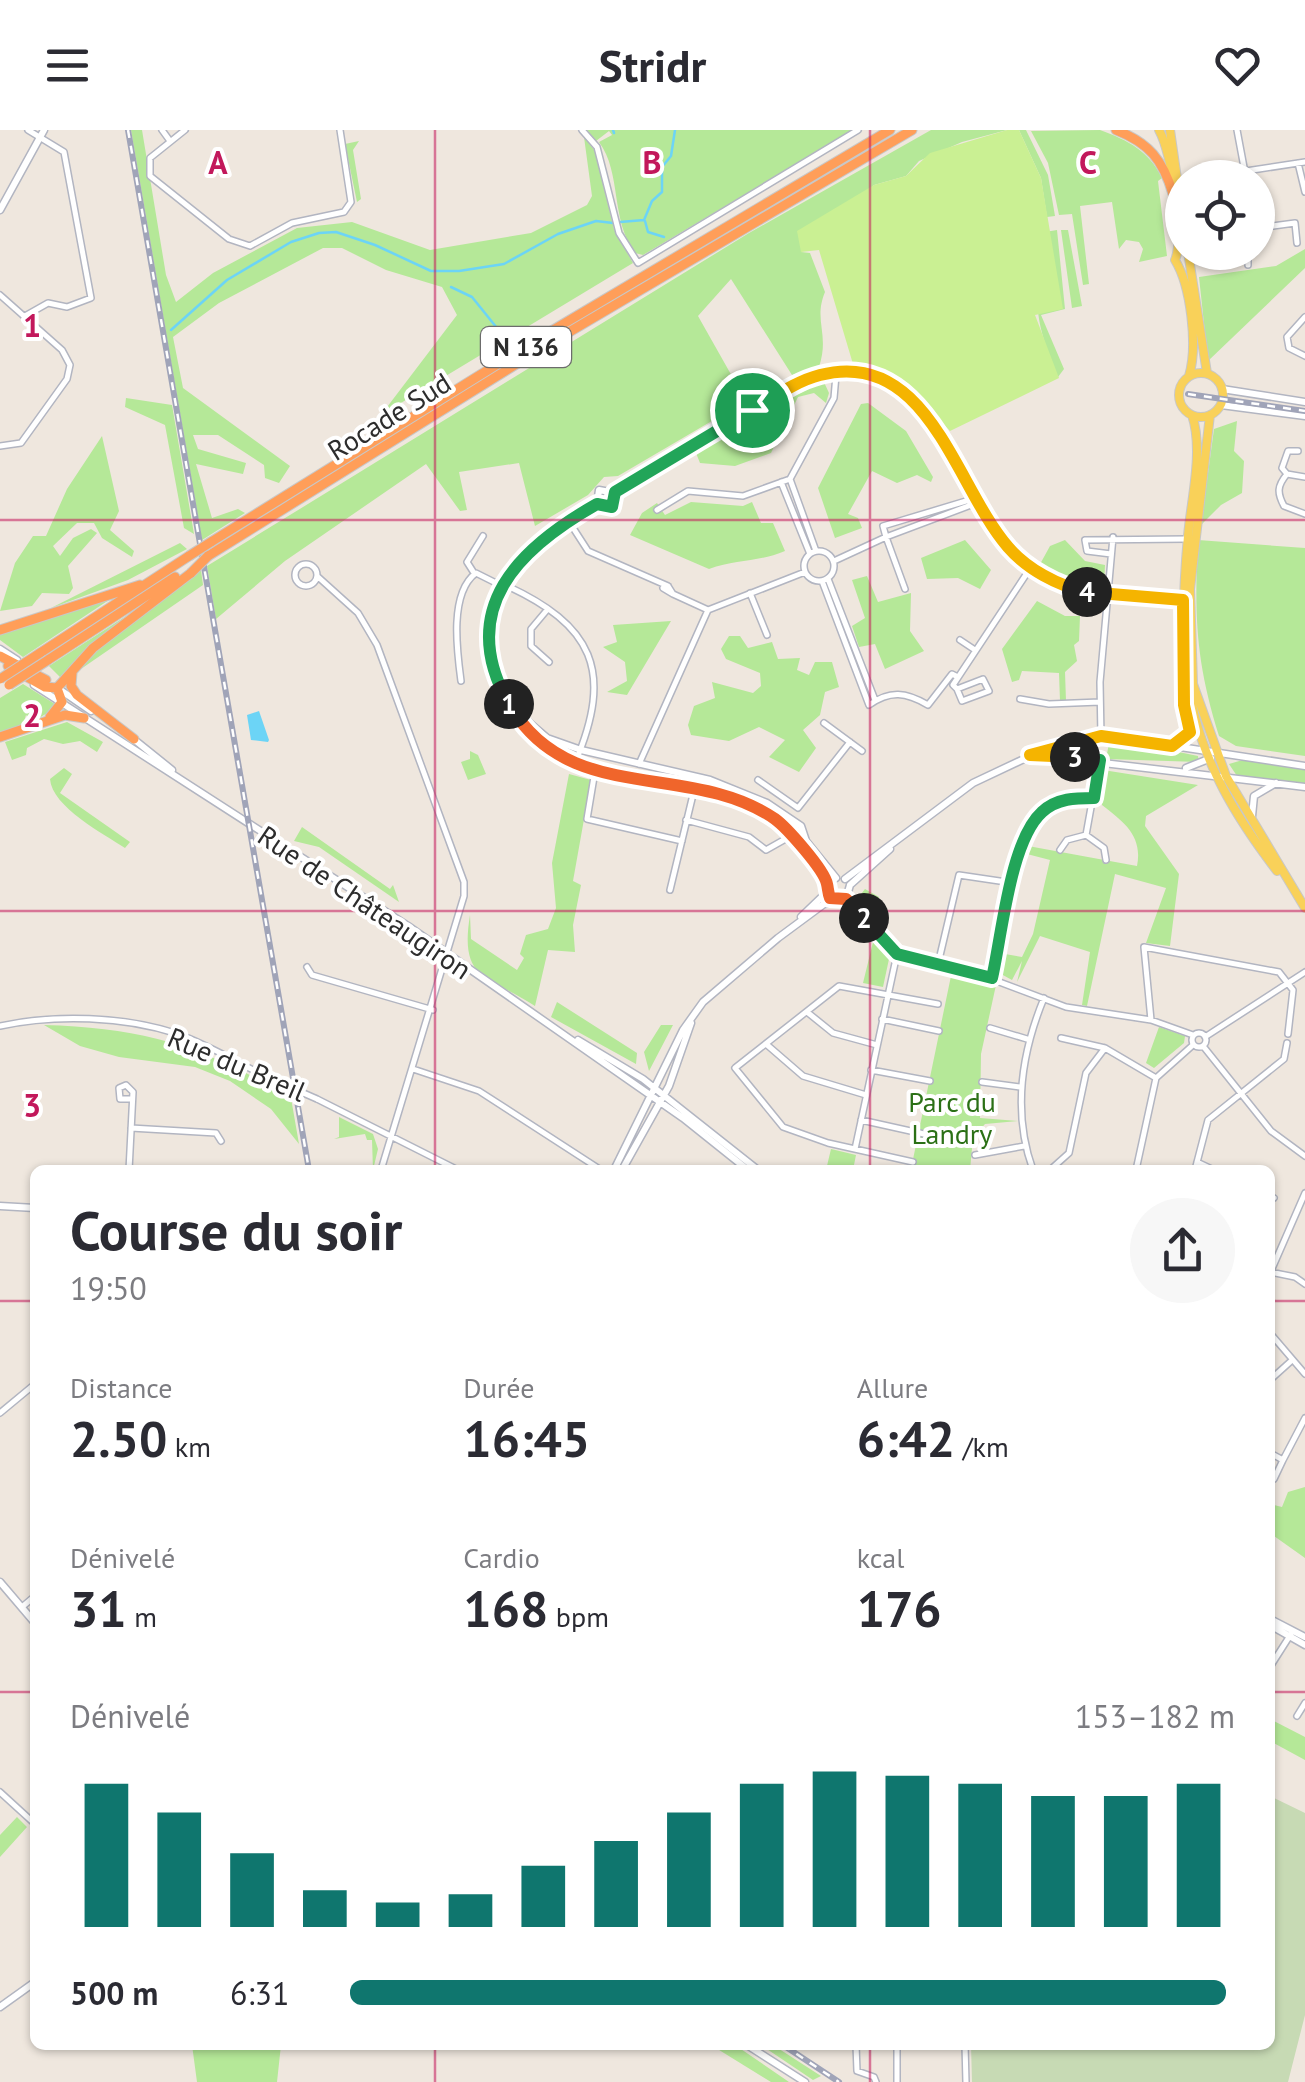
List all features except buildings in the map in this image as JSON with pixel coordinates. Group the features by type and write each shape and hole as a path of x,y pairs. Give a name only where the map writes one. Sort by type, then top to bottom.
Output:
{"highway":[{"name":"Rocade Sud","path":"44,656 190,566 508,358 890,130"},
{"name":"Rocade Sud","path":"211,550 542,348 912,130"},
{"path":"1116,130 1153,152 1165,169"},
{"name":"Rocade Sud","path":"3,685 146,584 190,566"},
{"path":"57,688 93,648 190,566"},
{"path":"0,627 60,613 146,584"},
{"path":"2,658 45,687 57,688"},
{"path":"2,658 43,685"},
{"path":"73,670 75,692 134,739"},
{"path":"34,725 53,715 62,702 57,688"},
{"path":"0,737 68,714 84,718"}],"main road":[{"path":"0,210 44,130"},
{"path":"1159,130 1166,160"},
{"path":"1173,130 1175,160"},
{"path":"1180,270 1191,336 1190,376"},
{"path":"1189,270 1207,373 1222,389 1305,402"},
{"path":"597,504 599,490 615,492 798,384 836,372 873,376 908,395 926,415 1010,549 1031,566 1078,590 1186,600"},
{"path":"1172,746 1190,732 1184,705 1187,539 1195,442 1192,415 1178,398 1181,384 1190,376 1207,373"},
{"path":"1222,389 1220,405 1210,415 1186,600 1191,674 1209,755 1224,772 1302,904"},
{"path":"1220,405 1305,416"},
{"path":"1192,415 1210,415"},
{"path":"615,492 612,507 597,504 528,550 503,585 491,634 500,688 522,726 544,748 575,764 747,805 794,833 833,900"},
{"name":"Rue de Châteaugiron","path":"43,685 57,688 134,739 184,781"},
{"name":"Rue de Châteaugiron","path":"43,685 84,718 653,1092 751,1165"},
{"path":"1186,686 1215,776 1302,904"},
{"path":"500,688 522,718 547,738 742,790 767,803 844,881 846,899 833,900 778,938 716,988 695,1012 616,1165"},
{"path":"778,938 827,888 844,881 973,784 1030,755 1101,736 1209,755 1305,766"},
{"path":"1030,755 1215,776 1224,772 1305,787"},
{"path":"1176,769 1209,755"},
{"path":"1224,772 1231,759 1248,758"},
{"path":"1254,822 1252,799 1262,788 1278,783"},
{"path":"625,1165 661,1098 695,1012"},
{"name":"Rue de Châteaugiron","path":"661,1098 742,1165"},
{"path":"0,1206 30,1208"},
{"path":"0,1582 30,1617"},
{"path":"1275,1625 1305,1645"},
{"path":"1292,1634 1305,1637"},
{"path":"0,2006 30,1985"},
{"path":"755,2050 805,2082"}],"street":[{"path":"25,316 48,303 67,307 90,298 64,152 28,130"},
{"path":"162,130 170,141"},
{"path":"185,130 150,158 150,176 229,239 250,246 292,223 344,212 351,202 340,130"},
{"path":"582,130 596,147 619,233 638,263 858,130"},
{"path":"1237,130 1243,160"},
{"path":"1275,168 1302,163 1305,192"},
{"path":"1275,225 1295,222 1297,242"},
{"path":"0,295 67,355 69,375 22,442 0,446"},
{"path":"1305,317 1287,337 1289,348 1305,356"},
{"path":"657,510 688,492 744,496 790,479 834,398 836,372"},
{"path":"1298,451 1288,451 1282,468 1287,474 1305,476"},
{"path":"1287,474 1279,484 1279,496 1284,506 1305,514"},
{"path":"790,479 813,552 805,572"},
{"path":"782,482 813,552"},
{"path":"825,580 834,561 978,500"},
{"path":"905,589 883,526 978,500"},
{"path":"568,520 588,550 668,586 672,594 708,610"},
{"path":"483,536 467,562 474,573 546,610 580,636 598,682 575,764"},
{"path":"1111,554 1088,552 1084,547 1090,537 1187,539"},
{"path":"1101,736 1100,702 1113,537"},
{"path":"813,552 827,553 834,561"},
{"path":"317,576 306,586 297,581 295,573 306,564 314,567 317,576 358,613 377,645 464,882 463,909 383,1165"},
{"path":"957,688 984,678 989,691 962,701 953,686 1031,566"},
{"path":"639,765 708,610 805,572 825,580 875,700 909,694 928,705 952,674 958,677"},
{"path":"461,681 458,621 474,573"},
{"path":"750,593 767,635"},
{"path":"546,610 531,630 531,646 549,662"},
{"path":"960,640 975,650"},
{"path":"1020,699 1049,704 1100,702"},
{"path":"824,723 862,751"},
{"path":"758,780 798,808 850,742"},
{"path":"1086,835 1100,760"},
{"path":"595,771 587,819 682,841"},
{"path":"670,890 697,778"},
{"path":"767,803 773,791"},
{"path":"992,978 1026,831 1044,810 1068,798 1094,798"},
{"path":"686,820 749,836 766,850 794,833"},
{"path":"1060,850 1066,840 1086,835 1104,848 1106,860"},
{"path":"938,964 959,875 1013,883"},
{"path":"846,899 897,954 992,978 1075,1009 1151,1020 1193,1035 1200,1032 1206,1037"},
{"path":"1151,1020 1144,946 1279,972 1293,990 1288,1034"},
{"path":"855,1149 897,954"},
{"path":"306,967 312,975 433,1010"},
{"path":"1202,1046 1206,1037 1305,972"},
{"path":"914,1162 804,1136 777,1121 735,1068 840,986 938,1004"},
{"path":"1032,1165 1024,1146 1020,1087 1028,1039 1044,998"},
{"path":"807,1012 833,1033 876,1045"},
{"path":"882,1019 939,1032"},
{"name":"Rue du Breil","path":"0,1026 76,1020 132,1024 178,1034 449,1165"},
{"path":"990,1028 1028,1039"},
{"path":"1193,1035 1193,1046"},
{"path":"1061,1038 1105,1048 1156,1078"},
{"path":"1196,1165 1208,1120 1285,1058 1288,1043"},
{"path":"766,1044 803,1076 866,1095"},
{"path":"1137,1165 1156,1078 1193,1046 1202,1046"},
{"path":"1202,1046 1272,1131 1305,1156"},
{"path":"1056,1165 1070,1153 1086,1073 1105,1048"},
{"path":"413,1070 479,1091 594,1165"},
{"path":"871,1070 930,1081"},
{"path":"982,1082 1020,1087"},
{"path":"129,1165 132,1098"},
{"path":"860,1120 924,1134"},
{"path":"131,1128 216,1133 221,1141"},
{"path":"975,1154 1024,1146"},
{"path":"1197,1162 1203,1165"},
{"path":"1275,1263 1305,1194"},
{"path":"1275,1273 1305,1284"},
{"path":"1275,1340 1305,1374"},
{"path":"1275,1375 1290,1361"},
{"path":"0,1413 30,1388"},
{"path":"1275,1476 1305,1418"},
{"path":"1275,1456 1283,1460"},
{"path":"22,1608 30,1601"},
{"path":"1275,1660 1292,1634"},
{"path":"1297,1716 1305,1704"},
{"path":"0,1792 30,1819"},
{"path":"856,2050 857,2072 874,2077 876,2082"},
{"path":"896,2050 896,2082"},
{"path":"965,2050 966,2082"}],"green space":[{"path":"131,130 142,130 166,275 176,302 213,273 297,228 352,222 430,250 531,233 587,205 592,196 584,137 595,151 614,229 633,263 381,415 457,315 442,287 386,270 342,248 323,248 219,303 173,337 183,388 290,466 279,483 265,478 264,465 218,435 193,435 198,449 246,463 243,474 196,464 212,518 238,509 245,513 202,540"},
{"path":"587,130 854,130 643,255 635,253 627,240 611,168 599,142 612,135 609,131 596,141"},
{"path":"931,130 1007,130 962,142 919,161 906,176 874,185 801,252 810,253 825,292 819,367 792,375 731,279 698,316 746,401 618,476 604,477 588,495 535,526 519,463 459,472 467,510 460,511 426,464 285,561 216,619 207,566 749,233"},
{"path":"1007,130 1019,130 1041,178 1063,309 1035,315 1059,378 950,431 900,379 853,364 819,250 801,252 797,231 874,185 906,176 930,153"},
{"path":"1019,130 1026,130 1048,175 1055,216 1047,217 1041,178"},
{"path":"1100,130 1137,148 1150,160 1162,178 1158,181 1165,256 1139,262 1143,249 1139,242 1126,240 1119,249 1112,202 1080,206 1089,284 1083,285 1072,214 1059,215 1048,163 1031,131"},
{"path":"359,141 353,150 361,199 357,202 345,144"},
{"path":"1057,230 1065,309 1041,315 1064,369 1058,377 1043,337 1038,306 1045,232"},
{"path":"1061,230 1068,230 1082,306 1072,308"},
{"path":"1305,249 1305,268 1208,361 1199,277 1275,270"},
{"path":"823,380 829,393 826,403 814,393 798,397 771,453 735,466 700,463 696,453"},
{"path":"126,398 172,405 194,534 184,528 165,425 125,407"},
{"path":"868,403 906,431 933,477 931,482 917,475 897,483 872,471 848,514 858,518 862,528 835,538 818,488 861,404"},
{"path":"1237,421 1234,451 1244,461 1242,493 1221,505 1201,525 1214,429"},
{"path":"102,436 119,511 110,530 134,551 132,557 102,538 94,523 77,523 53,546 60,556 73,538 91,529 97,533 68,566 73,588 69,594 42,593 32,606 0,611 15,563 33,536 46,536 67,489"},
{"path":"691,502 743,506 752,502 761,523 773,523 785,551 709,569 630,535 642,513 657,503 665,515"},
{"path":"965,540 991,570 980,589 958,578 927,579 921,558"},
{"path":"1065,540 1085,561 1105,565 1104,585 1082,584 1039,566 1050,546"},
{"path":"1198,540 1305,548 1305,756 1236,746 1219,736 1198,639"},
{"path":"180,543 187,549 128,580 51,608"},
{"path":"201,570 203,585 78,671 97,649"},
{"path":"867,576 878,602 911,593 910,631 924,651 885,669 875,644 859,647 852,626 865,618 852,580"},
{"path":"112,598 23,657 0,640 0,633 8,629"},
{"path":"1037,601 1065,616 1080,616 1079,641 1074,645 1077,661 1065,672 1066,701 1060,701 1059,673 1022,671 1019,680 1012,682 1002,649"},
{"path":"140,607 62,679 49,666"},
{"path":"671,621 627,695 607,692 627,681 625,662 603,647 617,642 613,625"},
{"path":"729,636 740,636 748,648 772,642 778,659 800,658 797,670 809,675 815,662 832,662 839,687 825,692 820,715 803,730 816,748 799,772 769,757 785,740 759,727 729,741 691,735 688,725 694,706 715,698 712,682 753,693 761,686 760,673 726,659 721,649"},
{"path":"23,684 58,706 33,722 26,715 23,725 0,734 0,698"},
{"path":"67,722 103,742 97,752 80,741 63,744 44,739 27,748 26,755 12,760 5,742"},
{"path":"1110,738 1198,756 1199,762 1106,759"},
{"path":"470,751 478,755 486,774 468,780 461,762 470,759"},
{"path":"1246,759 1305,768 1305,786 1237,776 1229,764"},
{"path":"64,768 72,774 60,793 130,842 125,848 80,819 60,800 50,779"},
{"path":"1103,770 1198,785 1146,816 1145,826 1179,874 1170,946 1146,943 1166,888 1115,874 1087,1006 1082,1005 1090,952 1040,936 1017,982 1022,961 1012,980 1001,974 1005,954 1022,957 1033,934 1050,860 1027,854 1028,846 1137,866 1134,838 1102,805"},
{"path":"569,774 591,780 573,881 581,885 573,925 575,952 548,950 535,1006 491,981 473,965 468,937 470,915 471,939 517,970 524,958 520,954 526,935 548,929 556,908 552,863"},
{"path":"302,827 390,889 393,885 399,902 319,847 294,841"},
{"path":"865,889 879,897 875,917 864,907 874,925 854,903"},
{"path":"873,942 889,959 883,987 863,983"},
{"name":"Parc du Landry","path":"951,976 996,985 981,1054 980,1118 1018,1121 985,1124 973,1138 970,1165 912,1165"},
{"path":"557,1002 637,1053 636,1064 551,1017"},
{"path":"44,1025 144,1036 230,1065 291,1098 299,1144 271,1109 230,1081 195,1067 119,1057 80,1046"},
{"path":"661,1025 673,1025 649,1071 644,1052"},
{"path":"1159,1027 1185,1036 1184,1043 1154,1068 1146,1063"},
{"path":"339,1117 373,1134 378,1149 374,1165 372,1140 367,1140 365,1134 334,1139 339,1137"},
{"path":"831,1149 856,1155 854,1165 827,1165"},
{"path":"1305,1487 1305,1558 1275,1537 1275,1505 1282,1507 1288,1492"},
{"path":"1275,1722 1305,1737 1305,1760 1275,1744"},
{"path":"1275,1798 1305,1813 1305,2015 1288,2082 972,2082 971,2050 1275,2050"},
{"path":"17,1817 27,1827 0,1857 0,1835"},
{"path":"193,2050 280,2050 277,2082 197,2082"},
{"path":"719,2050 742,2050 789,2082 771,2082"},
{"path":"768,2050 781,2050 821,2076 813,2080"}],"water":[{"path":"259,711 268,742 251,740 247,715"}],"waterway":[{"path":"620,222 644,220 652,201 662,192 662,167 671,156 675,130"},
{"path":"171,330 227,280 291,242 319,233 336,232 375,245 431,271 459,271 504,264 558,234 596,221 613,223"},
{"path":"645,221 648,232 664,237"},
{"path":"451,287 472,297 501,333"}],"railway":[{"path":"128,130 308,1165"},
{"path":"1188,394 1305,411"},
{"path":"791,2050 839,2082"}],"route":[{"path":"855,372 886,380 918,404 1000,537 1031,566 1078,590 1183,600 1184,705 1190,732 1187,737 1172,746 1101,736 1030,755 1100,760 1094,798 1068,798 1044,810 1026,831 992,978 897,954 846,899 838,902 830,898 823,876 784,826 773,818 747,805 693,790 595,771 544,748 522,726 500,688 491,634 502,586 516,563 551,532 597,504 605,509 612,507 615,492 752,410 819,375 855,372"}]}
